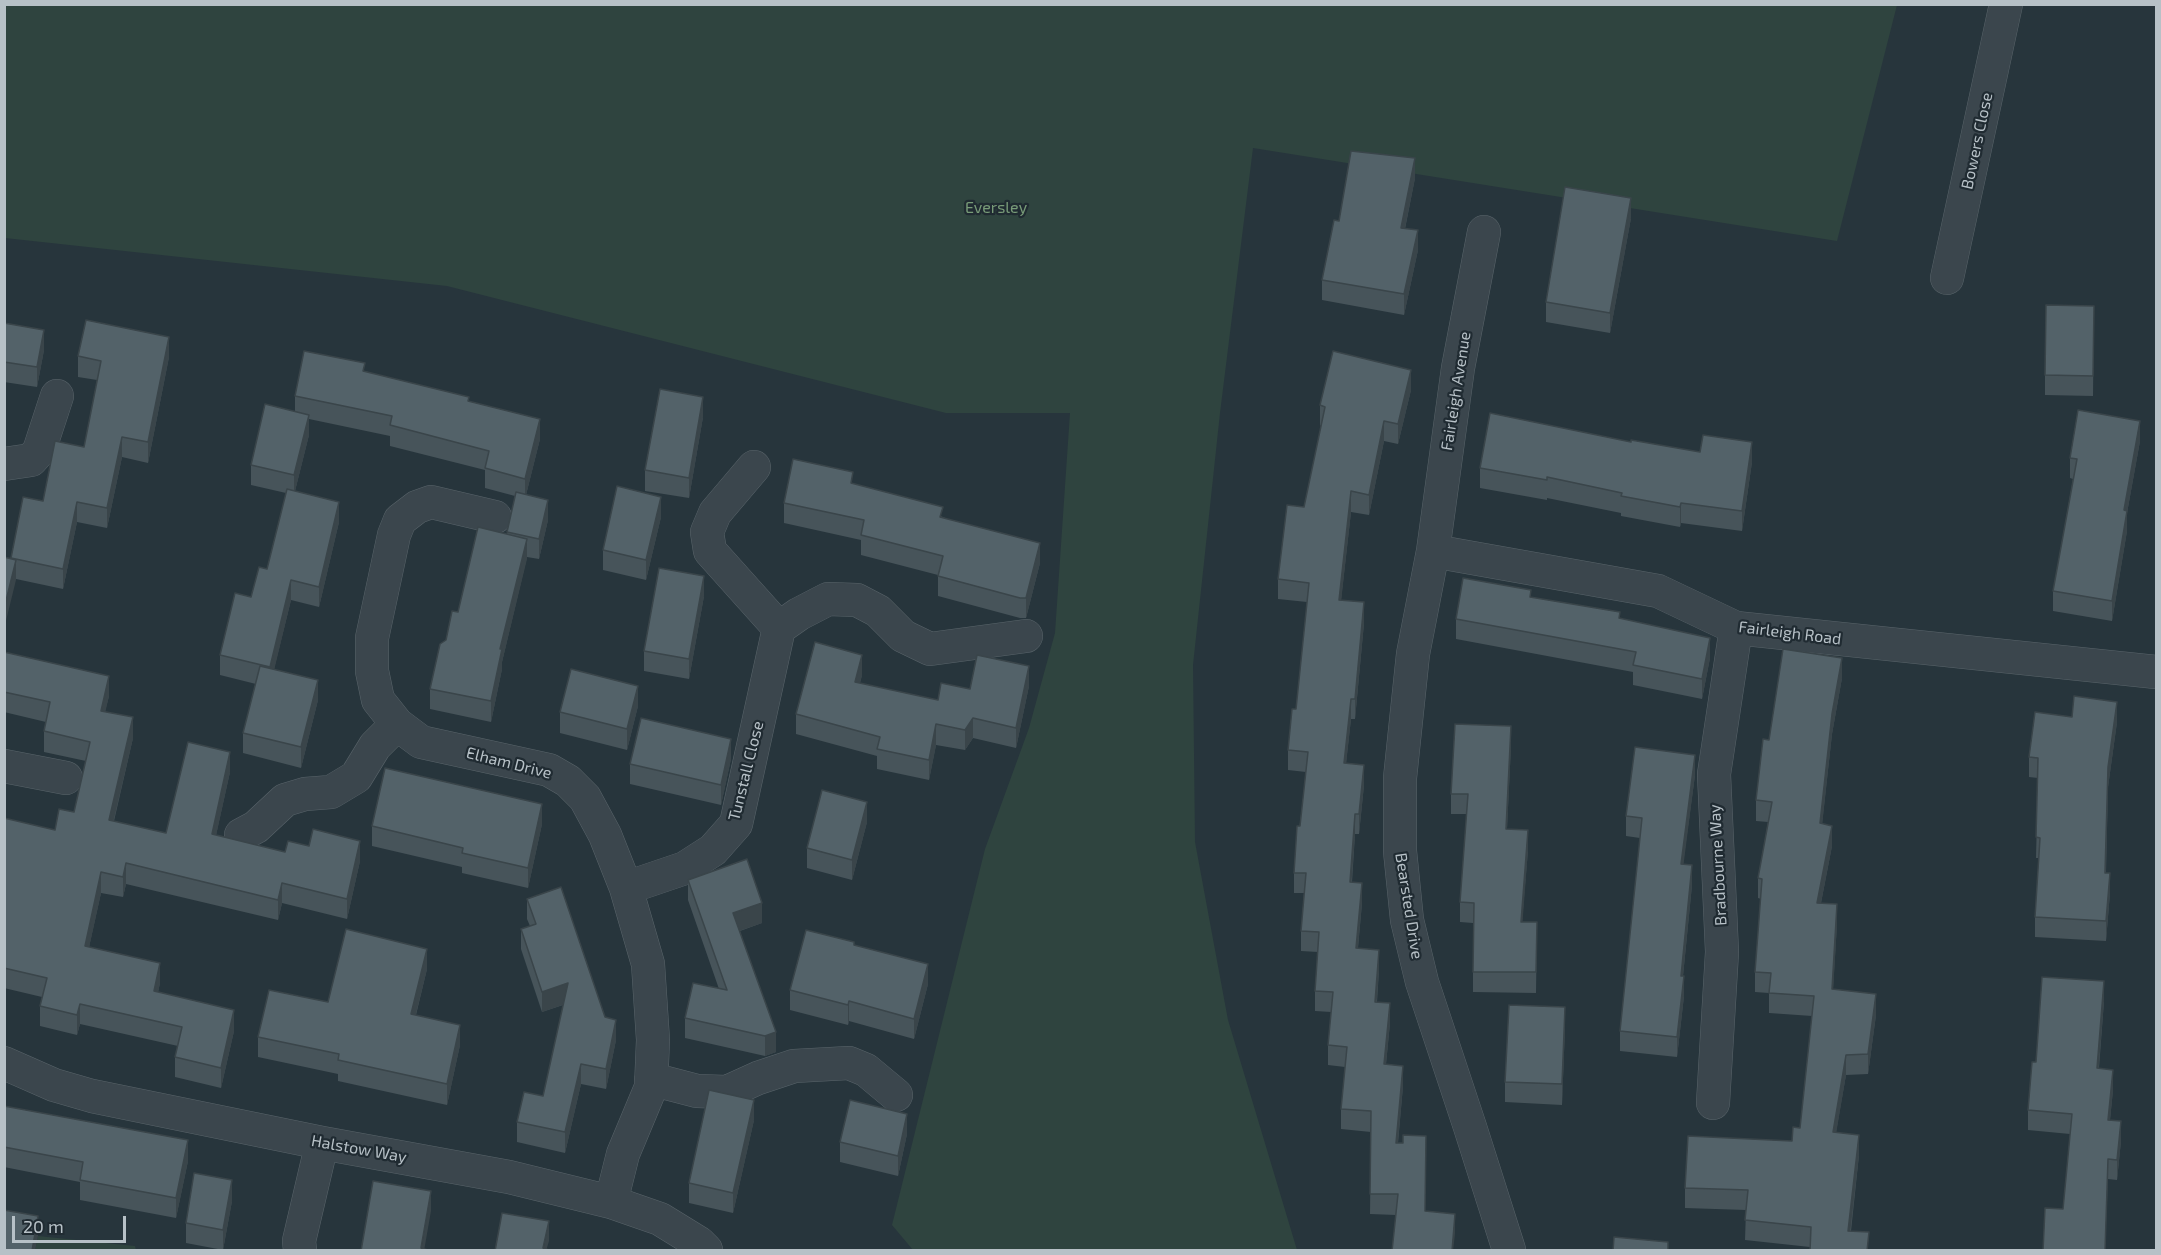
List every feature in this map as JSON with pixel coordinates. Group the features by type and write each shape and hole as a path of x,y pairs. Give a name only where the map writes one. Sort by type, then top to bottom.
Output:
{"street":[{"name":"Bowers Close","path":"1947,278 2006,4"},
{"name":"Fairleigh Avenue","path":"1433,550 1458,368 1484,232"},
{"path":"4,464 31,460 39,451 57,396"},
{"path":"754,467 715,513 707,532 710,551 779,628 828,599 857,600 878,611 903,636 930,649 1026,636"},
{"name":"Elham Drive","path":"495,517 430,502 417,507 400,520 394,535 372,638 372,671 378,700 397,724 421,742 549,770 568,781 585,798 600,826 626,888 648,964 653,1040 651,1087 623,1154 611,1202"},
{"name":"Fairleigh Road","path":"1433,550 1658,591 1736,628 2157,672"},
{"name":"Bearsted Drive","path":"1433,550 1413,654 1400,777 1400,851 1407,920 1422,982 1509,1251"},
{"name":"Tunstall Close","path":"626,888 685,868 713,850 736,824 779,628"},
{"name":"Bradbourne Way","path":"1713,1103 1722,952 1714,774 1736,628"},
{"path":"241,835 256,826 285,800 305,794 331,792 356,777 375,746 397,724"},
{"path":"4,766 66,778"},
{"name":"Halstow Way","path":"4,1063 54,1085 92,1096 322,1143 509,1177 611,1202 660,1219 699,1243 706,1251"},
{"path":"651,1080 697,1091 727,1092 758,1078 794,1066 849,1063 866,1070 896,1095"},
{"path":"300,1251 299,1241 322,1143"}],"green space":[{"name":"Eversley","path":"5,5 1897,5 1837,241 1253,148 1220,413 1193,665 1195,842 1228,1020 1297,1250 913,1250 892,1225 985,849 1029,728 1055,633 1070,413 946,413 447,286 5,238"},
{"path":"38,1236 135,1246 136,1250 35,1250"}],"building":[{"path":"1351,151 1415,158 1401,228 1418,230 1404,294 1322,280 1334,220 1339,221"},
{"path":"1565,187 1631,198 1610,313 1546,302"},
{"path":"2046,305 2094,306 2093,376 2045,375"},
{"path":"86,320 169,337 148,442 122,437 107,508 77,502 63,569 11,558 23,497 43,501 55,441 84,447 101,361 78,356"},
{"path":"4,323 44,330 37,367 4,362"},
{"path":"304,351 365,363 363,371 469,397 468,401 540,419 525,479 485,468 489,451 390,425 392,416 295,396"},
{"path":"1333,351 1411,370 1398,424 1384,421 1369,495 1351,491 1339,600 1364,602 1355,699 1351,699 1344,763 1364,765 1359,814 1355,814 1350,882 1362,883 1356,948 1379,950 1375,1002 1390,1003 1384,1064 1403,1066 1396,1143 1403,1143 1403,1135 1426,1136 1425,1211 1455,1214 1452,1251 1392,1251 1398,1194 1370,1194 1371,1111 1341,1109 1347,1047 1328,1045 1333,992 1315,991 1319,932 1301,931 1306,873 1294,873 1297,826 1300,826 1308,752 1288,750 1292,709 1296,709 1309,583 1278,579 1287,505 1304,507 1325,407 1320,405"},
{"path":"660,389 703,397 689,478 645,470"},
{"path":"265,404 309,415 294,475 251,465"},
{"path":"2078,410 2140,421 2124,510 2127,511 2112,601 2053,591 2077,459 2070,458"},
{"path":"1490,413 1631,442 1631,440 1700,452 1703,435 1752,442 1742,511 1681,503 1680,507 1621,496 1622,493 1547,477 1547,480 1480,468"},
{"path":"793,459 853,472 851,483 943,507 940,517 1040,543 1026,598 938,576 943,556 861,535 864,520 784,503"},
{"path":"617,486 661,497 646,560 603,550"},
{"path":"287,489 339,502 319,587 291,580 270,667 220,655 235,593 251,597 259,567 267,569"},
{"path":"516,492 548,500 539,539 507,532"},
{"path":"478,527 527,539 500,649 502,649 491,701 430,689 440,644 446,640 452,611 458,612"},
{"path":"4,557 16,560 4,609"},
{"path":"659,568 704,576 689,659 644,651"},
{"path":"1463,578 1531,590 1530,597 1620,612 1619,618 1710,638 1702,679 1633,665 1636,652 1456,619"},
{"path":"815,642 862,655 855,682 938,700 941,683 970,689 977,655 1029,666 1016,728 973,718 965,730 936,724 929,760 877,749 880,737 796,714"},
{"path":"1783,649 1842,658 1832,714 1820,823 1832,826 1817,903 1837,904 1832,989 1876,994 1868,1054 1846,1055 1833,1132 1859,1135 1848,1231 1869,1232 1867,1251 1810,1251 1811,1227 1745,1220 1748,1190 1685,1188 1688,1136 1792,1141 1793,1127 1800,1128 1814,996 1769,993 1771,973 1755,972 1762,879 1758,878 1772,802 1756,800 1763,739 1769,740"},
{"path":"4,652 109,676 101,711 133,717 109,820 166,833 188,742 230,752 212,834 285,852 288,841 309,846 313,829 360,841 347,899 282,883 278,900 126,863 123,877 101,872 85,946 160,963 154,991 234,1010 221,1068 175,1057 182,1027 80,1004 77,1015 40,1006 47,978 4,968 4,818 55,830 59,809 74,812 90,742 44,731 50,702 4,692"},
{"path":"260,666 318,680 301,747 243,733"},
{"path":"571,669 638,686 627,729 560,712"},
{"path":"2074,696 2117,702 2108,767 2105,873 2110,873 2106,921 2035,917 2040,838 2036,837 2038,758 2029,757 2035,712 2072,717"},
{"path":"641,718 731,739 721,785 630,764"},
{"path":"1455,724 1511,726 1506,829 1528,830 1521,922 1537,922 1536,972 1473,972 1474,903 1460,902 1468,794 1451,794"},
{"path":"1635,747 1695,755 1681,864 1692,865 1677,1037 1620,1031 1642,818 1626,816"},
{"path":"385,768 542,804 528,868 462,853 463,848 372,826"},
{"path":"822,790 867,802 852,860 807,848"},
{"path":"747,859 762,903 733,913 776,1032 765,1036 685,1018 693,983 727,990 688,880"},
{"path":"561,887 605,1017 616,1020 606,1069 581,1064 565,1132 517,1122 524,1092 543,1096 568,983 542,992 521,929 536,924 527,899"},
{"path":"346,929 427,949 411,1014 460,1025 447,1084 338,1060 339,1054 258,1037 269,990 328,1002"},
{"path":"806,930 928,964 914,1019 849,1001 848,1005 790,990"},
{"path":"2042,977 2104,981 2097,1068 2113,1070 2108,1120 2121,1121 2117,1160 2108,1159 2105,1251 2043,1251 2045,1208 2063,1209 2072,1114 2028,1110 2032,1062 2036,1062"},
{"path":"1509,1005 1565,1007 1562,1084 1505,1082"},
{"path":"709,1090 754,1100 733,1193 689,1183"},
{"path":"850,1100 907,1114 898,1156 840,1142"},
{"path":"4,1106 188,1140 176,1198 80,1180 83,1162 4,1147"},
{"path":"194,1173 232,1180 223,1230 186,1223"},
{"path":"373,1181 431,1191 421,1248 431,1251 361,1251"},
{"path":"4,1210 38,1216 32,1251 4,1251"},
{"path":"502,1213 549,1221 543,1248 552,1251 495,1251"},
{"path":"1614,1237 1668,1242 1668,1251 1613,1251"}]}
